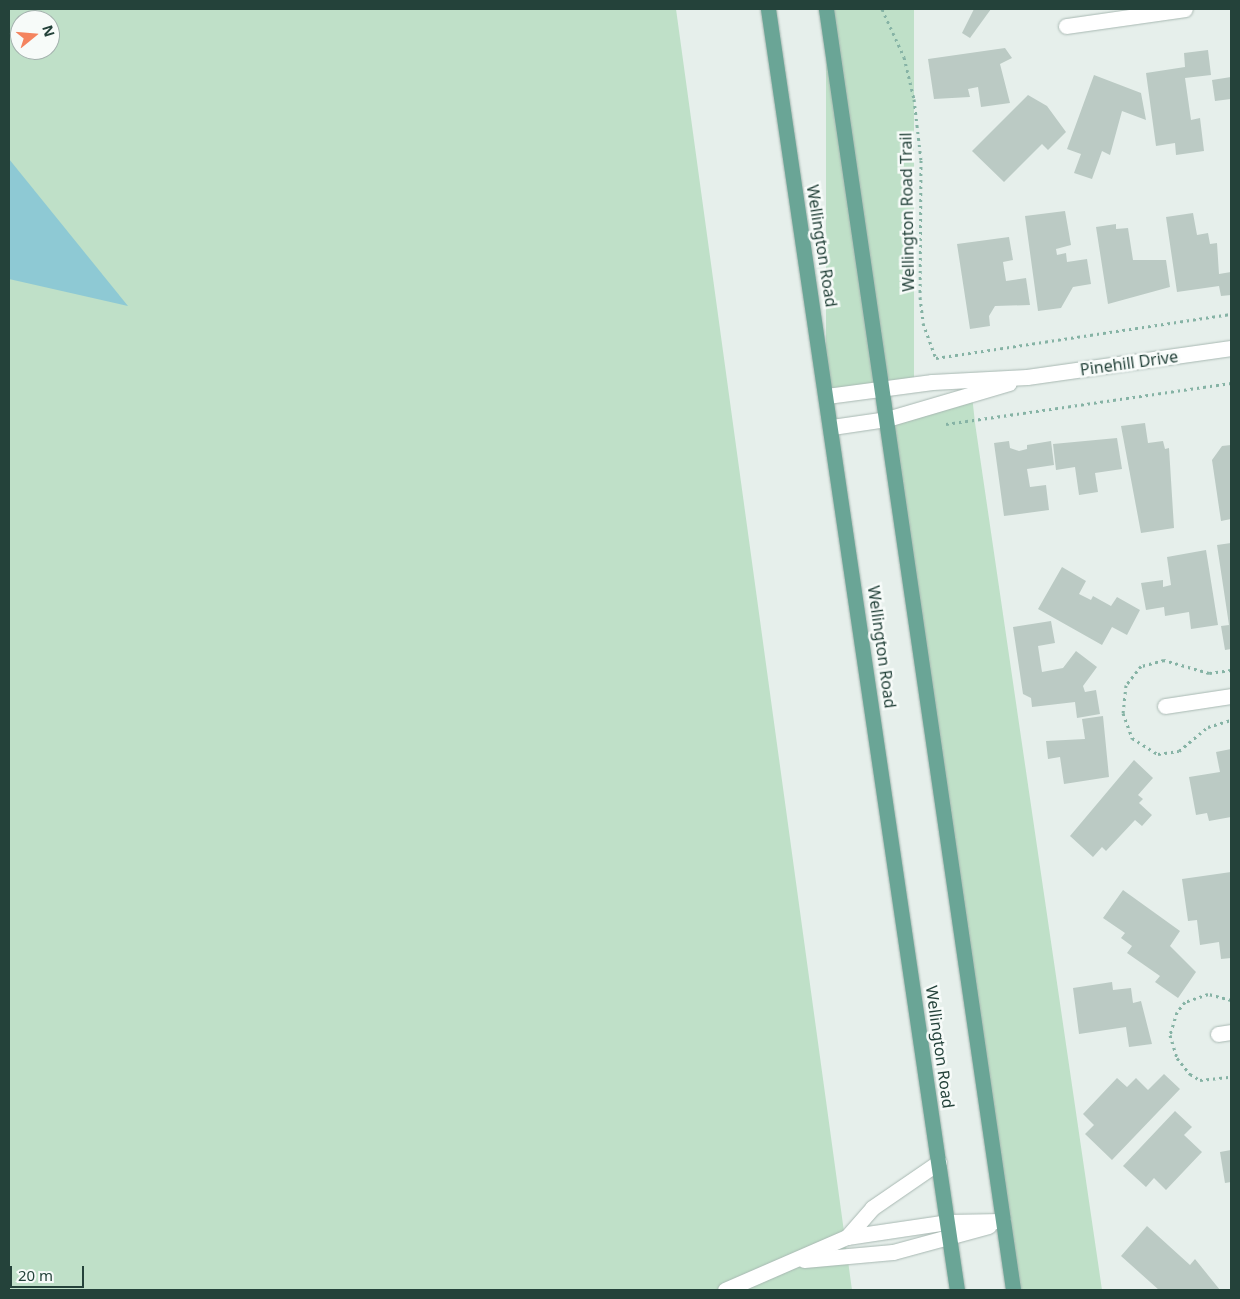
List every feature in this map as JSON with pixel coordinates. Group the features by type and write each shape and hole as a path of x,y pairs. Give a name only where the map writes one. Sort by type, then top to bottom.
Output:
{"main road":[{"name":"Wellington Road","path":"768,9 832,427 957,1290"},
{"path":"826,9 1013,1290"}],"street":[{"path":"1066,26 1185,9"},
{"name":"Pinehill Drive","path":"827,396 882,389 1027,377 1231,348"},
{"name":"Pinehill Drive","path":"832,427 887,419 1027,377"},
{"path":"1165,706 1231,696"},
{"path":"847,1237 872,1208 939,1162"},
{"path":"725,1290 797,1261 847,1237 947,1222 1003,1221"},
{"path":"797,1261 878,1254 950,1239 1003,1221"}],"path":[{"name":"Wellington Road Trail","path":"882,9 904,57 914,99 921,160 920,297 923,324 936,358 1231,314"},
{"path":"938,426 1231,383"},
{"path":"1231,1000 1214,994 1186,1002 1177,1012 1170,1035 1177,1058 1190,1074 1200,1080 1231,1077"}],"green space":[{"path":"676,9 852,1290 9,1290 9,10"},
{"path":"826,9 914,9 914,393 826,393"},
{"path":"971,386 1102,1290 1013,1290 887,419 934,407"}],"water":[{"path":"9,159 128,306 9,279"}],"building":[{"path":"974,9 991,9 970,38 962,33"},
{"path":"1005,48 1012,58 1000,64 1010,103 981,107 978,87 968,89 970,97 934,99 928,59"},
{"path":"1208,50 1211,75 1185,78 1191,120 1200,118 1204,151 1176,155 1175,143 1156,146 1146,73 1185,67 1184,53"},
{"path":"1094,75 1141,93 1146,120 1122,111 1110,155 1102,151 1092,179 1074,173 1081,154 1067,149"},
{"path":"1231,77 1231,99 1215,101 1212,80"},
{"path":"1028,95 1047,106 1066,132 1048,150 1042,144 1004,182 972,151"},
{"path":"1065,211 1071,245 1056,249 1057,255 1066,253 1067,262 1087,259 1091,284 1073,287 1061,308 1038,311 1025,216"},
{"path":"1193,213 1197,235 1208,233 1210,244 1217,243 1219,274 1231,272 1231,295 1221,296 1219,286 1177,292 1166,217"},
{"path":"1116,224 1116,229 1128,228 1133,260 1166,260 1170,287 1108,304 1096,227"},
{"path":"1009,237 1013,260 1003,262 1006,281 1026,278 1030,305 995,306 989,316 990,326 970,329 957,244"},
{"path":"1145,423 1148,443 1163,441 1165,449 1169,448 1174,528 1141,533 1121,426"},
{"path":"1117,438 1122,469 1095,473 1098,492 1079,495 1075,467 1056,470 1053,444"},
{"path":"1009,441 1010,448 1019,451 1027,449 1027,445 1051,441 1054,465 1027,469 1030,487 1046,485 1049,510 1004,516 994,443"},
{"path":"1231,445 1231,519 1221,521 1212,460 1222,446"},
{"path":"1231,543 1231,649 1225,650 1221,626 1229,625 1217,545"},
{"path":"1206,550 1218,625 1191,629 1189,612 1165,616 1164,607 1146,610 1141,583 1163,580 1163,587 1171,585 1167,557"},
{"path":"1062,567 1086,581 1079,594 1091,600 1093,596 1111,606 1117,597 1140,610 1127,635 1112,627 1102,645 1038,609"},
{"path":"1051,621 1055,643 1038,646 1042,672 1063,668 1076,651 1097,667 1083,686 1085,692 1096,690 1100,714 1077,718 1075,702 1032,707 1031,698 1023,694 1013,627"},
{"path":"1103,716 1109,777 1064,784 1060,757 1048,759 1046,741 1085,739 1082,719"},
{"path":"1231,749 1231,817 1209,821 1207,813 1196,815 1189,777 1220,772 1216,752"},
{"path":"1134,760 1153,778 1138,795 1143,799 1139,803 1152,815 1142,826 1135,820 1106,851 1102,847 1093,857 1070,836"},
{"path":"1231,872 1231,958 1221,959 1219,942 1200,945 1197,920 1188,921 1182,879"},
{"path":"1123,890 1180,931 1170,946 1196,972 1178,998 1155,982 1160,976 1127,953 1132,946 1121,938 1125,933 1103,918"},
{"path":"1112,982 1113,990 1131,988 1133,1003 1141,1001 1152,1044 1129,1047 1126,1027 1079,1034 1073,988"},
{"path":"1164,1074 1180,1089 1112,1160 1085,1134 1094,1125 1083,1114 1117,1078 1127,1087 1136,1078 1148,1090"},
{"path":"1175,1111 1192,1127 1184,1135 1202,1152 1166,1190 1154,1178 1146,1187 1123,1166"},
{"path":"1231,1150 1231,1182 1225,1183 1220,1152"},
{"path":"1147,1226 1190,1265 1195,1259 1220,1290 1159,1290 1121,1256"}]}
